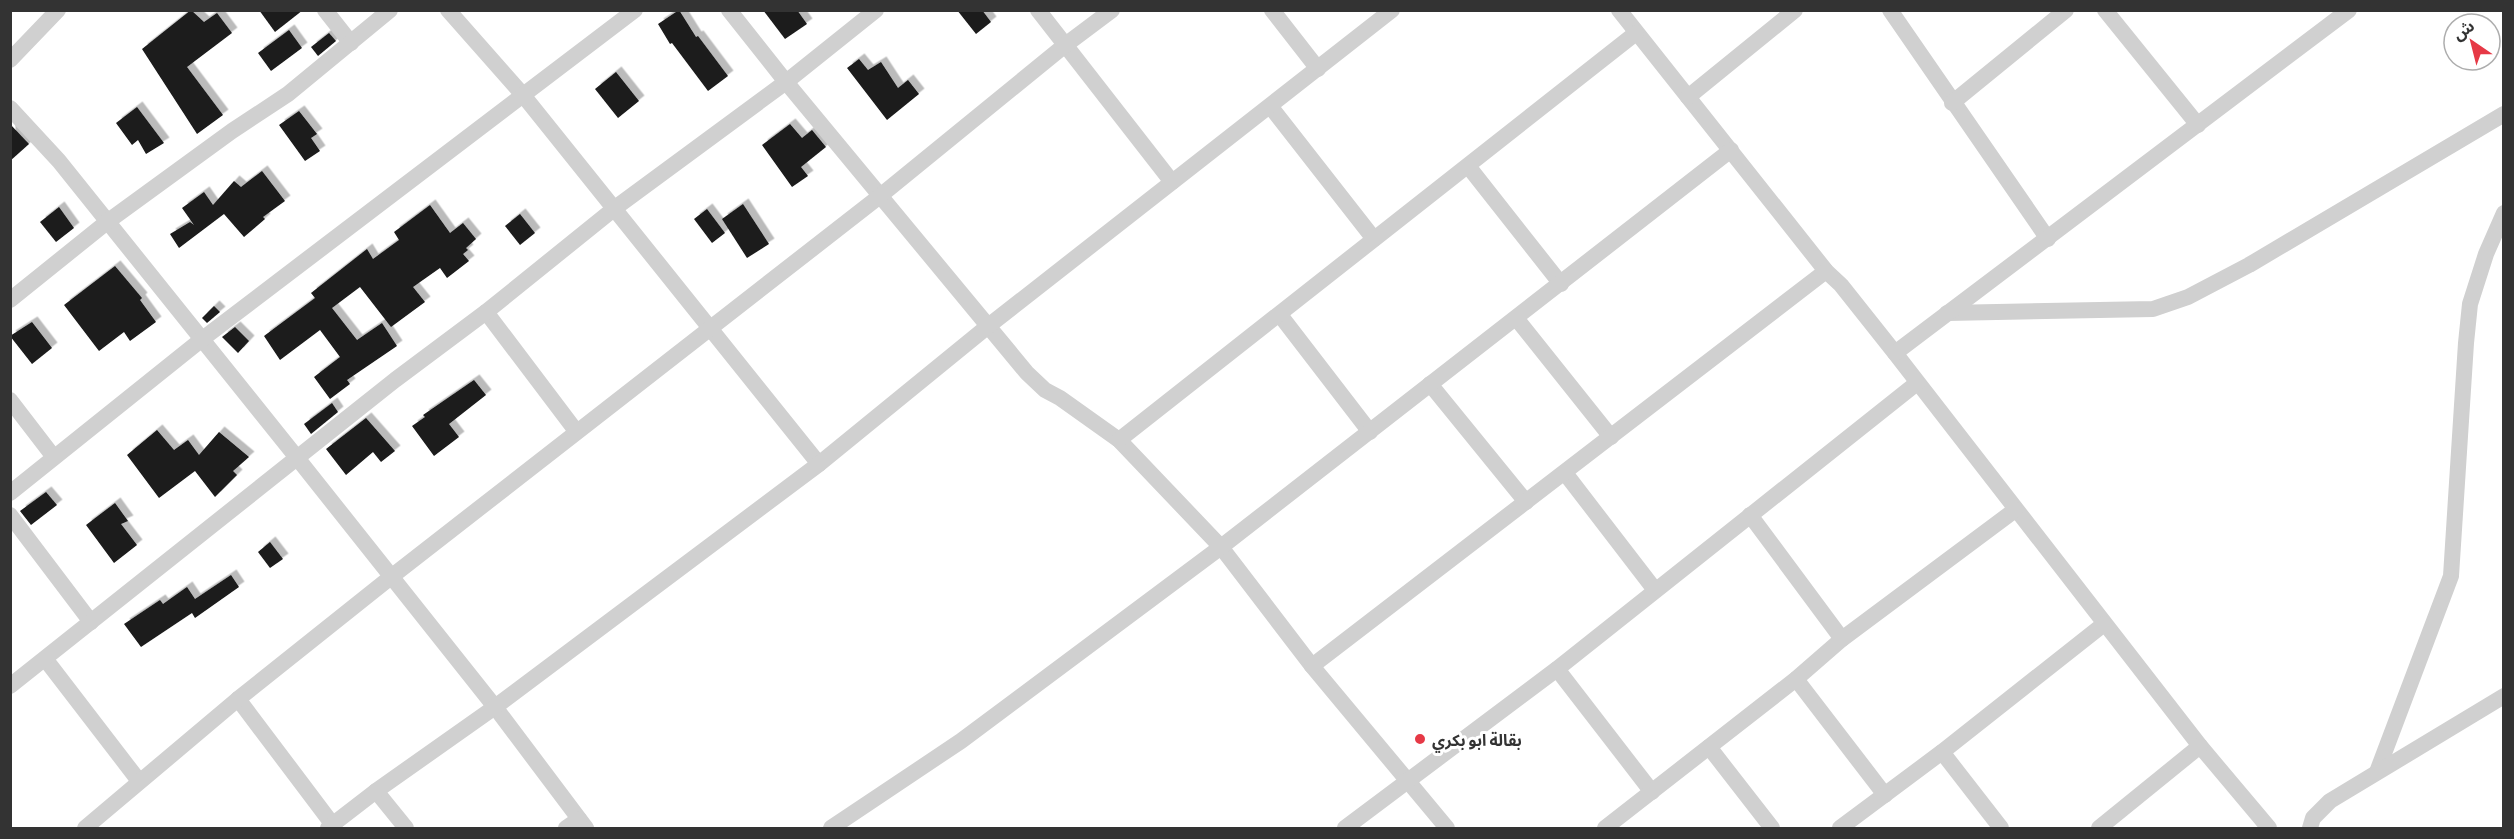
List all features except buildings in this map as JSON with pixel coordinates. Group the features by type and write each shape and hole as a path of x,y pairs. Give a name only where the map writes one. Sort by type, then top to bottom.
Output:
{"street":[{"path":"10,60 58,10"},
{"path":"325,10 351,43"},
{"path":"10,300 107,222 232,131 288,94 390,10"},
{"path":"448,10 524,95 819,464"},
{"path":"10,493 53,456 201,340 635,10"},
{"path":"729,10 987,327 1045,390 1119,440 1221,547 1311,666 1447,828"},
{"path":"10,686 46,660 395,380 486,312 615,208 786,82 876,10"},
{"path":"1038,10 1172,182"},
{"path":"85,828 238,699 391,577 880,196 1064,46 1112,10"},
{"path":"1272,10 1318,69"},
{"path":"238,699 330,827 376,791 495,707 819,464 987,327 1392,10"},
{"path":"1619,10 1826,271 1895,353 2200,746 2269,828"},
{"path":"1688,97 1795,10"},
{"path":"1890,10 2048,239"},
{"path":"1952,103 2066,10"},
{"path":"2105,10 2198,125"},
{"path":"1895,353 2349,10"},
{"path":"1119,440 1636,33"},
{"path":"1270,106 1374,239"},
{"path":"10,108 59,160 495,707 577,825"},
{"path":"1947,313 2152,309 2188,297 2249,265 2504,114"},
{"path":"831,828 960,741 1221,547 1731,150"},
{"path":"1468,166 1560,284"},
{"path":"2377,772 2451,576 2470,304 2486,254 2504,213"},
{"path":"1311,666 1826,271"},
{"path":"486,312 576,431"},
{"path":"1280,315 1370,432"},
{"path":"1516,318 1611,437"},
{"path":"1346,828 1557,669 1917,383"},
{"path":"1430,384 1526,502"},
{"path":"10,400 53,456"},
{"path":"1565,473 1654,590"},
{"path":"1605,828 1796,679 1842,639 2015,510"},
{"path":"10,515 91,622"},
{"path":"1750,515 1842,639"},
{"path":"1840,828 1942,752 2104,624"},
{"path":"46,660 139,781"},
{"path":"1557,669 1652,792"},
{"path":"1796,679 1886,795"},
{"path":"2310,828 2313,818 2321,808 2504,696"},
{"path":"2099,828 2200,746"},
{"path":"1709,747 1772,828"},
{"path":"1942,752 2001,828"},
{"path":"376,791 406,828"}],"place":[{"name":"بقالة ابو بكري","path":"1420,739"}]}
